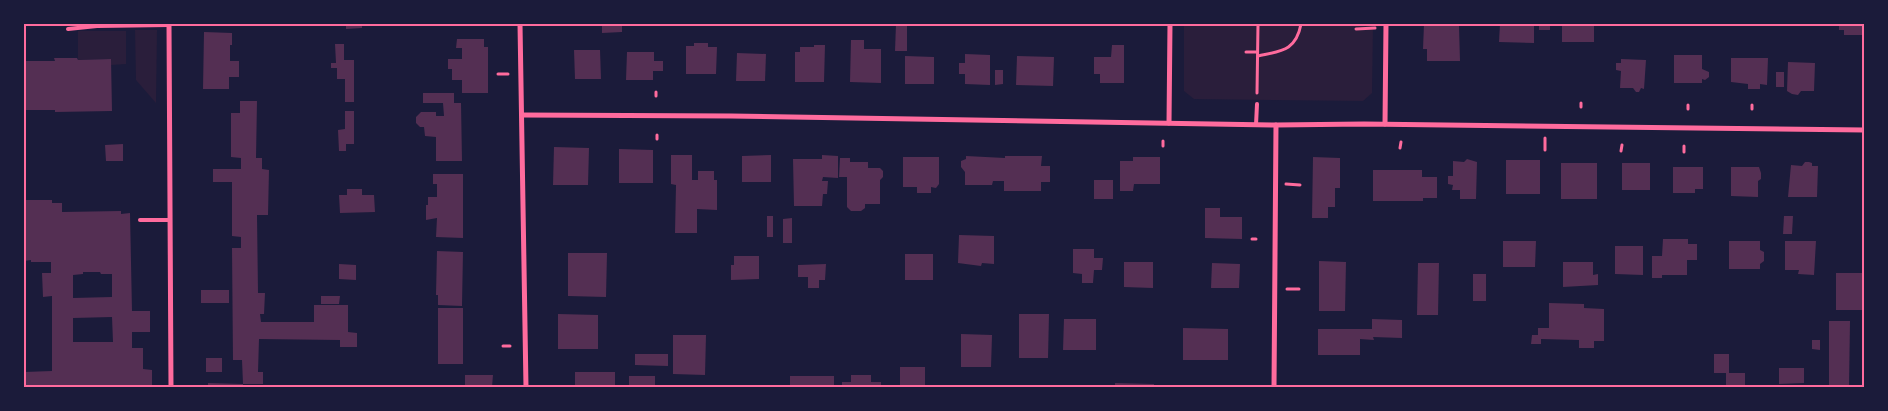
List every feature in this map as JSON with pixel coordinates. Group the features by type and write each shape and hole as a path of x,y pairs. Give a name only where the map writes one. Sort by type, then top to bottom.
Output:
{"street":[{"path":"169,24 171,387"},
{"path":"520,24 526,387"},
{"path":"1169,122 1170,24"},
{"path":"1385,124 1386,25"},
{"path":"522,115 1169,122 1256,125 1385,124 1864,130"},
{"path":"1274,387 1276,125"}],"lane":[{"path":"68,29 97,26 169,24"},
{"path":"1256,125 1257,104"},
{"path":"140,220 170,220"}],"path":[{"path":"1257,104 1258,24"},
{"path":"1246,52 1258,54 1280,51 1291,45 1299,36 1301,24"},
{"path":"1356,29 1386,25"},
{"path":"1400,148 1401,142"},
{"path":"1621,151 1622,145"},
{"path":"1684,146 1684,152"},
{"path":"503,346 510,346"}],"shaded area":[{"path":"1184,24 1373,24 1372,93 1363,101 1194,99 1184,91"},
{"path":"135,30 157,30 156,103 136,80"},
{"path":"78,31 126,31 126,64 111,65 111,59 78,60"}],"building":[{"path":"346,24 362,24 362,28 346,29"},
{"path":"485,24 485,26 469,25"},
{"path":"602,24 622,24 622,32 602,33"},
{"path":"896,24 907,24 907,51 895,51"},
{"path":"1424,24 1459,26 1460,61 1427,61 1427,49 1423,49"},
{"path":"1500,24 1534,24 1534,43 1499,42"},
{"path":"1539,24 1550,24 1550,30 1539,30"},
{"path":"1562,24 1597,24 1594,26 1594,42 1562,42"},
{"path":"1839,24 1864,24 1864,35 1844,35 1844,30 1839,30"},
{"path":"204,32 232,33 230,61 239,61 239,77 229,77 229,89 203,89"},
{"path":"457,39 484,39 484,47 488,47 488,93 462,93 462,80 452,80 452,69 448,69 448,59 462,59 462,48 456,48"},
{"path":"851,40 864,40 864,49 881,49 881,83 850,82"},
{"path":"694,43 708,43 708,47 717,47 716,74 686,74 686,46 694,46"},
{"path":"335,44 344,44 344,60 354,60 354,102 345,102 345,79 337,79 337,68 331,68 331,63 336,63"},
{"path":"814,45 825,45 824,82 795,82 795,52 800,52 800,47 814,47"},
{"path":"1112,45 1124,45 1124,83 1100,83 1100,74 1094,74 1094,57 1111,57"},
{"path":"574,50 600,50 601,79 575,79"},
{"path":"627,52 654,52 654,61 663,61 663,71 653,71 653,80 626,80"},
{"path":"737,53 766,54 765,81 736,81"},
{"path":"965,54 990,55 990,85 965,84 965,74 959,74 959,63 965,63"},
{"path":"1674,55 1702,55 1702,69 1709,72 1709,77 1705,80 1702,79 1702,83 1674,83"},
{"path":"905,56 934,57 934,84 905,84"},
{"path":"1017,56 1054,57 1053,86 1016,85"},
{"path":"54,58 77,58 78,60 111,59 112,111 55,112 55,110 24,110 24,61 55,61"},
{"path":"1731,58 1768,58 1767,85 1760,84 1760,89 1748,89 1748,84 1731,82"},
{"path":"1621,59 1646,60 1644,89 1641,88 1639,92 1636,92 1633,88 1620,88 1621,71 1616,70 1616,63 1621,63"},
{"path":"1788,62 1815,63 1814,91 1801,91 1798,95 1787,91"},
{"path":"995,70 1003,70 1003,84 995,85"},
{"path":"1776,72 1784,72 1784,87 1776,87"},
{"path":"423,93 454,93 454,103 461,103 462,161 436,161 436,137 425,136 424,127 420,127 416,123 416,117 421,112 436,112 436,116 444,116 443,103 423,103"},
{"path":"240,101 257,101 256,158 262,158 262,169 269,170 268,215 257,215 258,293 265,293 264,314 260,314 261,322 314,322 314,305 348,305 348,332 357,333 357,347 340,347 340,340 259,339 258,372 263,372 263,384 243,384 242,360 233,360 232,248 241,248 241,237 232,236 232,182 213,182 213,169 241,169 241,158 231,157 231,113 240,113"},
{"path":"345,111 354,111 354,144 346,144 346,151 339,151 338,130 345,129"},
{"path":"123,144 123,161 106,161 105,145"},
{"path":"554,147 589,148 588,185 553,185"},
{"path":"619,149 653,150 653,183 619,183"},
{"path":"671,155 692,155 692,180 698,180 698,171 714,171 714,180 717,180 717,210 697,209 697,233 675,233 676,185 671,184"},
{"path":"771,155 771,182 742,182 742,156"},
{"path":"822,155 838,156 838,178 823,177 822,181 828,181 827,194 823,194 822,206 794,206 793,159 822,159"},
{"path":"966,156 1005,158 1005,156 1042,156 1041,166 1050,166 1050,182 1041,182 1041,191 1004,191 1004,181 993,181 992,185 965,185 965,172 961,167 961,161 966,159"},
{"path":"903,157 939,157 939,184 936,188 931,187 931,193 917,193 917,187 903,187"},
{"path":"1133,157 1160,157 1160,184 1134,184 1133,191 1120,191 1120,161 1133,161"},
{"path":"1313,157 1340,158 1340,188 1335,188 1335,207 1328,207 1328,218 1312,218"},
{"path":"840,158 850,158 850,162 868,162 868,168 880,168 883,171 883,177 880,180 880,204 865,204 865,208 861,211 851,211 847,207 847,177 839,177"},
{"path":"1467,159 1477,162 1476,199 1460,199 1460,190 1452,190 1453,185 1448,184 1448,176 1453,176 1453,161 1464,162"},
{"path":"1506,160 1540,160 1540,194 1506,194"},
{"path":"1805,162 1812,163 1812,166 1818,166 1817,197 1788,197 1791,165 1802,166"},
{"path":"1561,163 1597,163 1597,199 1561,199"},
{"path":"1622,163 1650,163 1650,190 1622,190"},
{"path":"1673,167 1703,167 1703,189 1695,189 1695,193 1673,193"},
{"path":"1731,167 1759,167 1761,179 1758,181 1758,197 1731,196"},
{"path":"1373,170 1422,170 1422,177 1437,177 1437,198 1423,198 1423,201 1373,201"},
{"path":"433,174 463,174 463,238 436,237 437,218 426,220 428,197 437,197 437,184 433,184"},
{"path":"1094,180 1113,180 1113,199 1094,199"},
{"path":"347,189 362,189 362,195 374,195 375,212 340,213 339,195 347,195"},
{"path":"24,200 52,200 52,203 62,203 62,212 121,211 121,214 130,213 132,311 150,311 150,332 132,332 132,348 143,348 143,369 152,370 152,387 24,387 24,372 52,371 52,296 43,297 42,273 51,273 51,262 24,261","holes":["83,272 112,274 112,297 73,298 73,275 83,274","112,317 113,342 73,342 73,318"]},
{"path":"1205,208 1220,208 1220,217 1242,217 1242,239 1205,238"},
{"path":"767,216 773,216 773,237 767,237"},
{"path":"1784,216 1793,216 1792,234 1783,234"},
{"path":"792,218 792,243 783,243 783,219"},
{"path":"959,235 994,236 994,264 982,263 981,266 958,263"},
{"path":"1663,239 1688,239 1688,244 1697,244 1697,260 1687,260 1687,275 1662,275 1662,278 1652,278 1652,256 1662,256"},
{"path":"1503,241 1536,241 1535,267 1503,267"},
{"path":"1729,241 1760,241 1760,250 1764,252 1764,261 1760,264 1760,269 1729,269"},
{"path":"1785,241 1816,241 1814,275 1798,274 1799,270 1785,270"},
{"path":"1615,246 1643,246 1643,275 1615,274"},
{"path":"1073,249 1094,249 1094,258 1103,258 1102,270 1094,270 1093,283 1082,283 1082,274 1073,273"},
{"path":"437,251 463,252 462,306 438,305 438,295 436,295"},
{"path":"568,253 607,253 606,297 568,296"},
{"path":"905,254 933,254 933,280 905,280"},
{"path":"734,256 759,256 759,279 731,280 731,265 734,265"},
{"path":"1319,261 1346,262 1345,311 1319,311"},
{"path":"1124,262 1153,262 1153,288 1124,287"},
{"path":"1563,262 1593,262 1593,275 1598,274 1598,285 1563,287"},
{"path":"1212,263 1240,264 1239,288 1211,288"},
{"path":"1418,263 1439,263 1438,315 1417,315"},
{"path":"339,264 356,265 356,280 339,279"},
{"path":"826,264 825,280 819,280 819,288 808,288 808,277 798,277 798,265"},
{"path":"1836,273 1864,273 1864,310 1836,310"},
{"path":"1473,274 1486,274 1486,301 1473,301"},
{"path":"201,290 229,290 229,303 201,303"},
{"path":"321,296 340,296 339,304 321,304"},
{"path":"1549,303 1584,304 1584,308 1604,309 1604,341 1594,341 1594,348 1579,348 1579,340 1541,339 1541,344 1531,344 1532,335 1538,335 1538,328 1549,328"},
{"path":"438,308 463,308 463,364 438,364"},
{"path":"558,314 598,315 598,349 558,349"},
{"path":"1019,314 1049,314 1048,358 1019,358"},
{"path":"1064,319 1096,319 1096,350 1063,350"},
{"path":"1372,319 1402,320 1402,338 1373,337 1374,340 1360,339 1360,355 1318,355 1318,329 1372,329"},
{"path":"1829,321 1850,321 1849,387 1829,387"},
{"path":"1183,328 1228,329 1228,360 1183,360"},
{"path":"961,334 992,335 991,367 961,367"},
{"path":"673,335 706,335 705,375 673,374"},
{"path":"1812,340 1820,340 1820,350 1812,349"},
{"path":"635,354 668,354 668,366 635,365"},
{"path":"1714,354 1729,354 1729,373 1745,373 1745,387 1726,387 1726,373 1714,373"},
{"path":"206,358 222,358 222,372 206,372"},
{"path":"900,367 925,367 925,387 900,387"},
{"path":"1779,368 1804,368 1804,383 1779,384"},
{"path":"575,372 615,372 615,387 575,387"},
{"path":"465,375 493,375 492,387 465,387"},
{"path":"851,375 871,375 871,382 881,382 881,387 842,387 842,382 851,382"},
{"path":"629,376 655,376 655,387 629,387"},
{"path":"790,376 834,376 834,387 790,387"},
{"path":"208,383 243,384 243,387 208,387"},
{"path":"1115,383 1154,384 1154,387 1115,387"}]}
